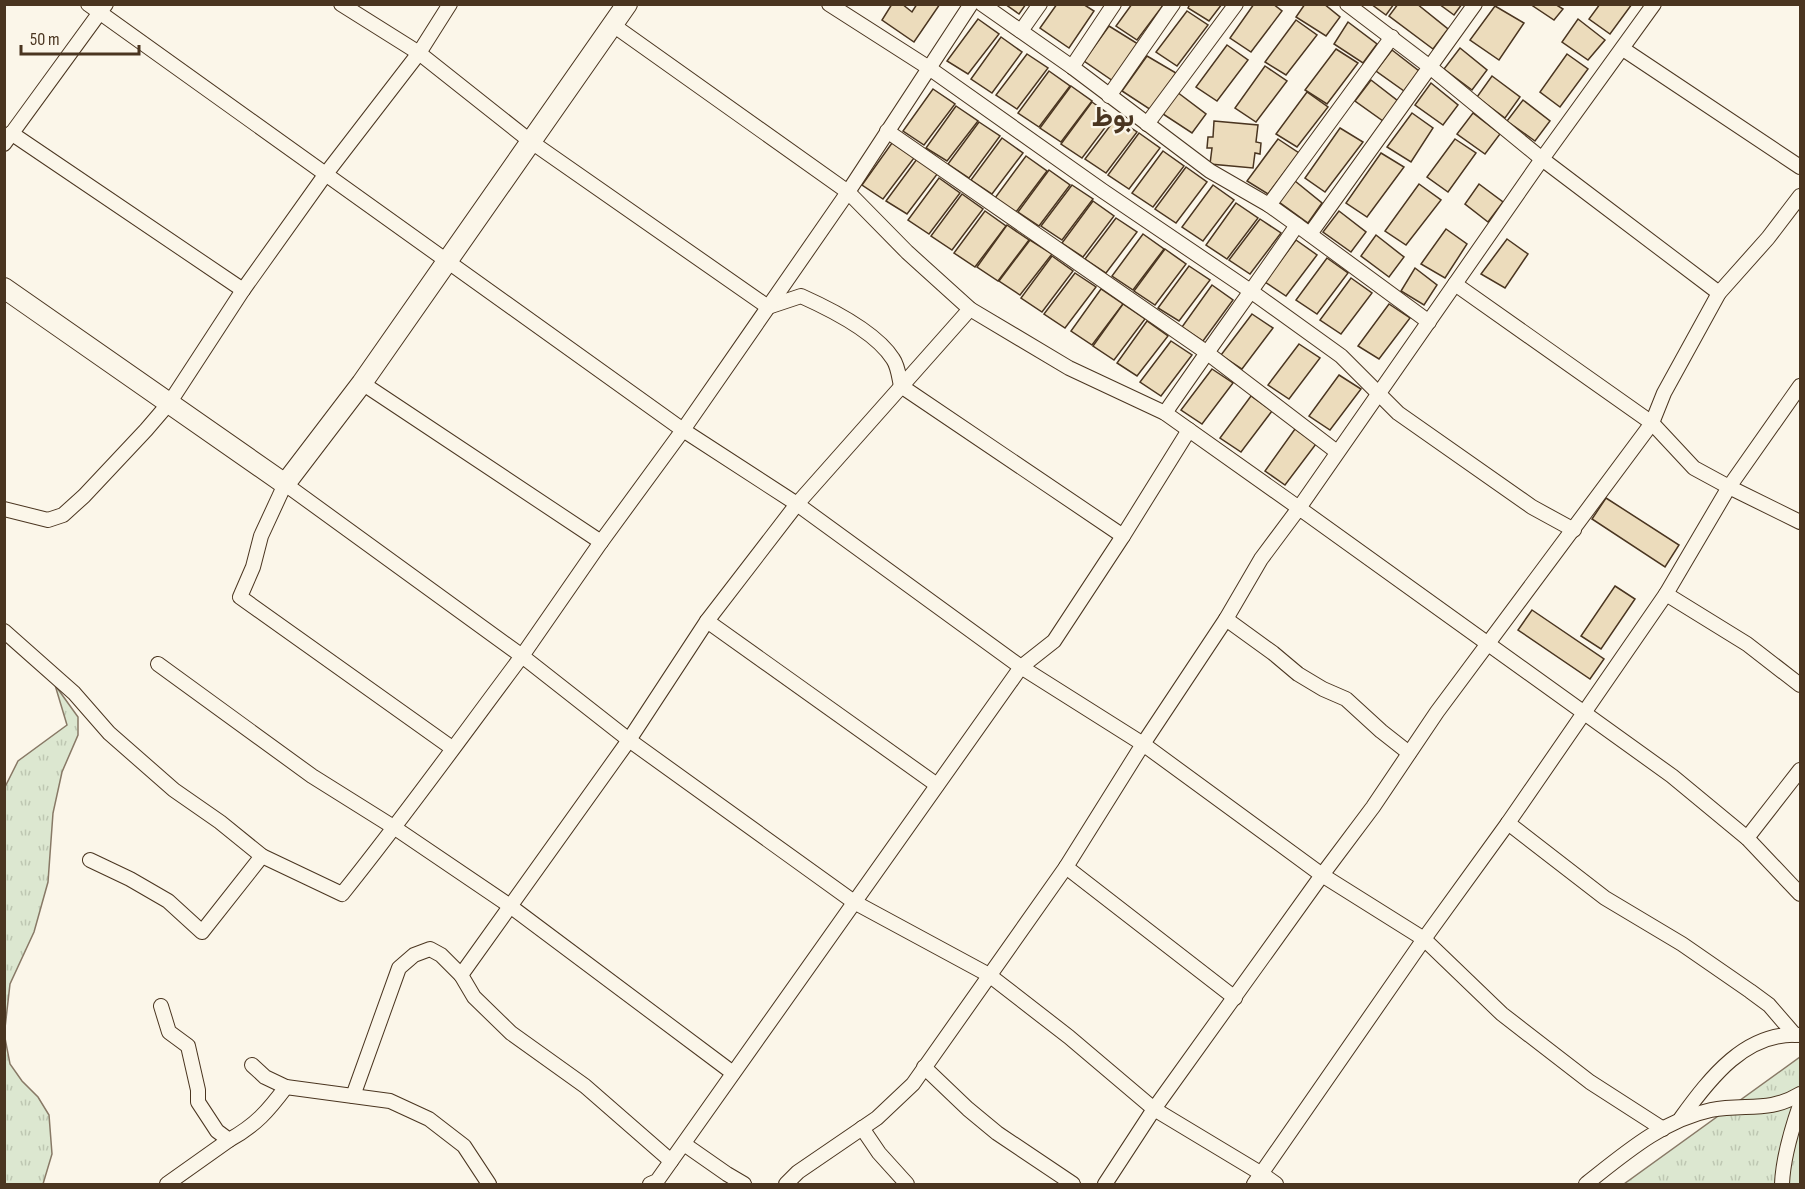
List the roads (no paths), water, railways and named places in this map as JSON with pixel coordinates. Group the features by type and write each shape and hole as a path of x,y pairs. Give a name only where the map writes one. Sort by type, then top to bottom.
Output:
{"street":[{"path":"88,4 104,9 325,175 683,430 797,504 1020,668 1143,744 1322,875 1424,939 1502,1014 1590,1082 1663,1129"},
{"path":"341,4 419,53 530,141 768,307"},
{"path":"4,509 48,520 63,515 116,463 170,402 243,290 325,175 419,53 450,4"},
{"path":"452,748 240,597 253,567 261,536 285,484 362,383 627,4"},
{"path":"829,4 929,68 1093,184 1252,292 1341,356 1398,413 1532,507 1574,530"},
{"path":"4,631 74,693 109,733 174,790 220,822 261,856 342,894 395,828 522,656 601,542 683,430 848,192 971,4"},
{"path":"982,4 1072,67 1210,171 1269,205 1429,322"},
{"path":"1021,31 1040,4"},
{"path":"1072,67 1114,4"},
{"path":"1109,96 1173,4"},
{"path":"1147,124 1236,4"},
{"path":"1347,4 1430,67 1542,159 1719,293"},
{"path":"1310,234 1475,4"},
{"path":"786,1185 798,1172 877,1118 913,1084 1066,867 1143,744 1226,619 1261,559 1542,159 1654,4"},
{"path":"104,9 8,139 243,290"},
{"path":"613,25 848,192 907,252 970,309 1069,368 1165,413 1672,776 1747,838 1800,894"},
{"path":"1269,205 1392,37"},
{"path":"1623,49 1800,167"},
{"path":"887,130 1206,352 1337,452"},
{"path":"1105,1185 1154,1109 1373,807 1437,712 1652,423 1664,393 1719,293 1768,238 1800,196"},
{"path":"1165,413 1297,225"},
{"path":"1455,284 1652,423 1694,468 1800,522"},
{"path":"4,288 285,484 522,656 629,740 854,902 989,975 1069,1037 1154,1109 1258,1179 1276,1185"},
{"path":"768,307 801,296 823,306 875,338 895,360 901,386 1123,536"},
{"path":"461,975 629,740 707,621 797,504 970,309"},
{"path":"362,383 601,542"},
{"path":"1258,1179 1666,594 1729,487 1800,386"},
{"path":"650,1185 657,1181 684,1144 1020,668 1054,641 1189,430"},
{"path":"1666,594 1747,644 1800,685"},
{"path":"1226,619 1298,674 1346,699 1409,753"},
{"path":"707,621 937,785"},
{"path":"158,664 312,776 395,828 510,906 733,1073"},
{"path":"1747,838 1800,770"},
{"path":"1508,823 1605,898 1682,944 1769,1005 1798,1035"},
{"path":"90,860 130,879 168,902 202,932 261,856"},
{"path":"1066,867 1235,998"},
{"path":"353,1096 399,968 414,955 430,949 441,955 461,975 474,997 511,1033 585,1086 671,1161"},
{"path":"161,1006 169,1032 188,1046 198,1090 198,1102 217,1131 229,1140"},
{"path":"1681,1118 1725,1064 1755,1044 1773,1037 1798,1035"},
{"path":"252,1065 265,1077 286,1087 390,1101 429,1119 464,1146 489,1185"},
{"path":"924,1066 968,1109 997,1133 1073,1185"},
{"path":"167,1185 249,1128 270,1108 286,1087"},
{"path":"1586,1185 1637,1144 1681,1118 1712,1110 1770,1106 1790,1100 1800,1094"},
{"path":"1782,1185 1783,1169 1800,1105"},
{"path":"862,1128 879,1153 907,1185"},
{"path":"684,1144 744,1185"}],"district":[{"name":"بوط","path":"1113,116"}]}
